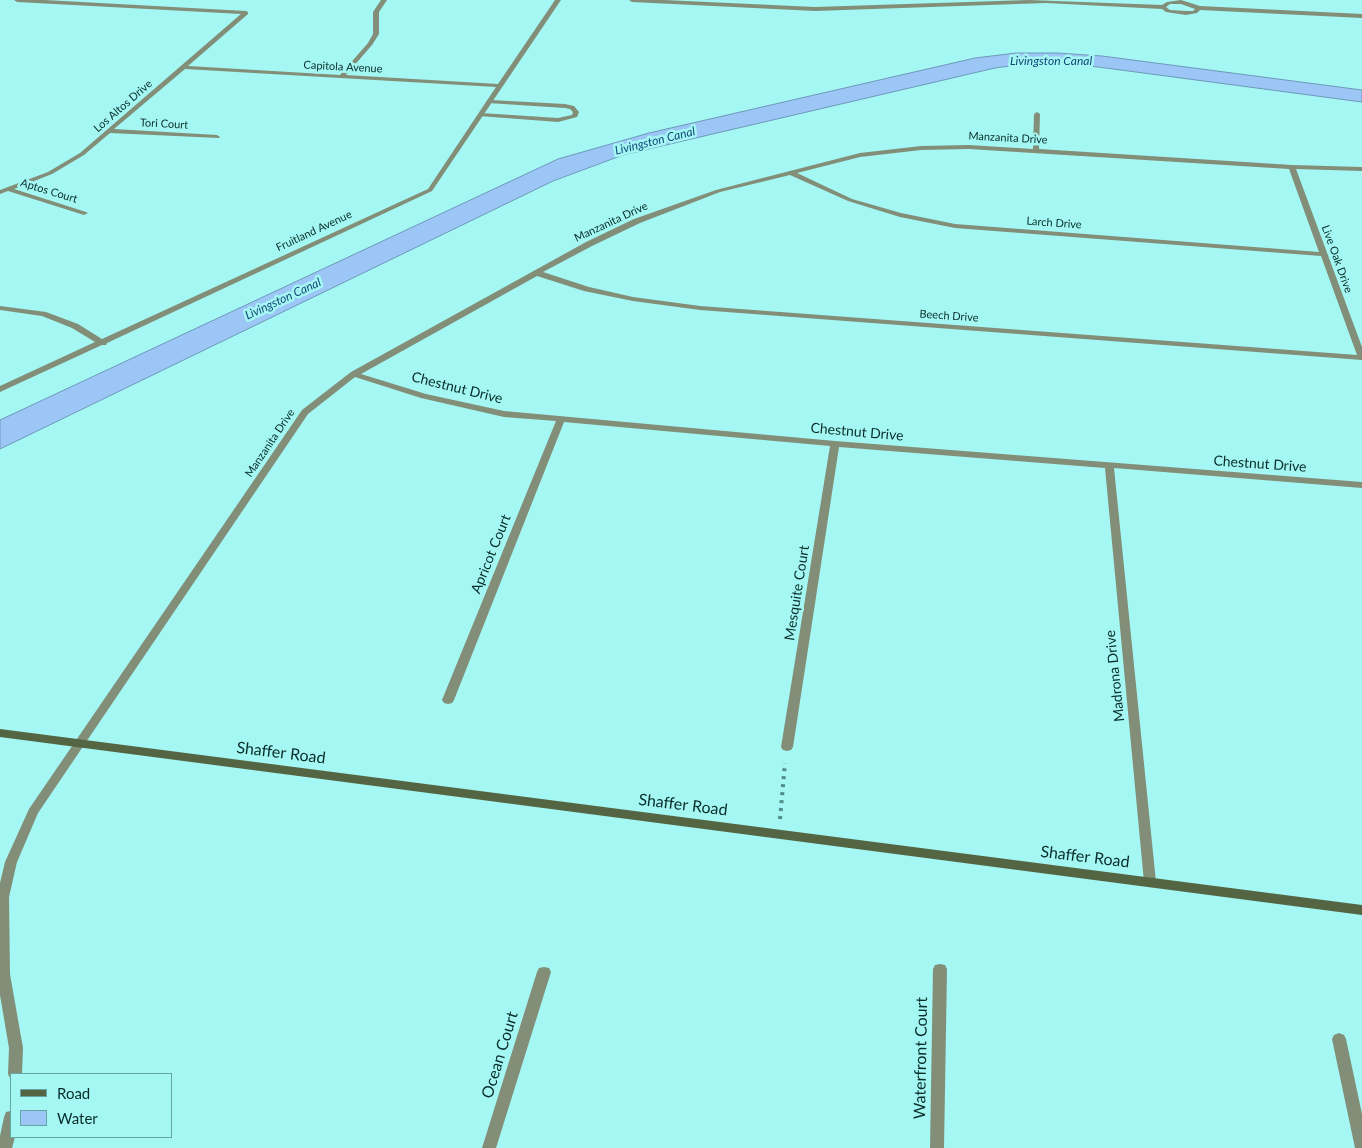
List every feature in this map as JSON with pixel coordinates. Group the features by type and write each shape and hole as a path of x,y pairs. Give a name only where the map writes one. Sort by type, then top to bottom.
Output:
{"main road":[{"name":"Shaffer Road","path":"0,733 1362,910"}],"street":[{"name":"Los Altos Drive","path":"0,192 50,173 82,154 246,13 17,0"},
{"path":"341,77 376,34 376,12 384,0"},
{"name":"Fruitland Avenue","path":"0,389 103,343 430,190 558,0"},
{"path":"632,0 814,9 1046,1 1163,7 1168,10 1186,13 1195,12 1199,8"},
{"path":"1163,7 1169,3 1181,2 1199,8 1362,16"},
{"name":"Capitola Avenue","path":"184,67 501,86"},
{"path":"481,115 558,120 575,116 576,112 572,107 565,106 490,102"},
{"path":"1036,151 1037,114"},
{"name":"Tori Court","path":"110,131 217,137"},
{"name":"Manzanita Drive","path":"15,1073 16,1048 3,974 2,892 12,862 33,812 305,412 354,374 589,244 637,221 718,191 860,155 921,148 969,147 1292,167 1362,169"},
{"name":"Live Oak Drive","path":"1292,167 1362,358"},
{"name":"Larch Drive","path":"792,173 850,200 900,215 954,226 1323,254"},
{"name":"Aptos Court","path":"8,189 84,213"},
{"name":"Beech Drive","path":"538,273 587,289 633,299 700,308 1362,358"},
{"path":"0,308 43,314 75,326 103,343"},
{"name":"Chestnut Drive","path":"354,374 463,406 504,414 835,444 1362,485"},
{"name":"Apricot Court","path":"448,700 561,419"},
{"name":"Mesquite Court","path":"787,747 835,444"},
{"name":"Madrona Drive","path":"1109,466 1150,882"},
{"name":"Waterfront Court","path":"938,1148 940,969"},
{"name":"Ocean Court","path":"489,1148 544,972"},
{"path":"1339,1039 1362,1148"},
{"path":"5,1148 10,1122"}],"path":[{"path":"779,834 787,747"}],"water":[{"name":"Livingston Canal","path":"1016,53 1102,56 1362,90 1362,102 1098,67 1061,63 1024,64 995,68 623,155 553,181 0,449 0,420 558,159 649,133 975,58"}]}
